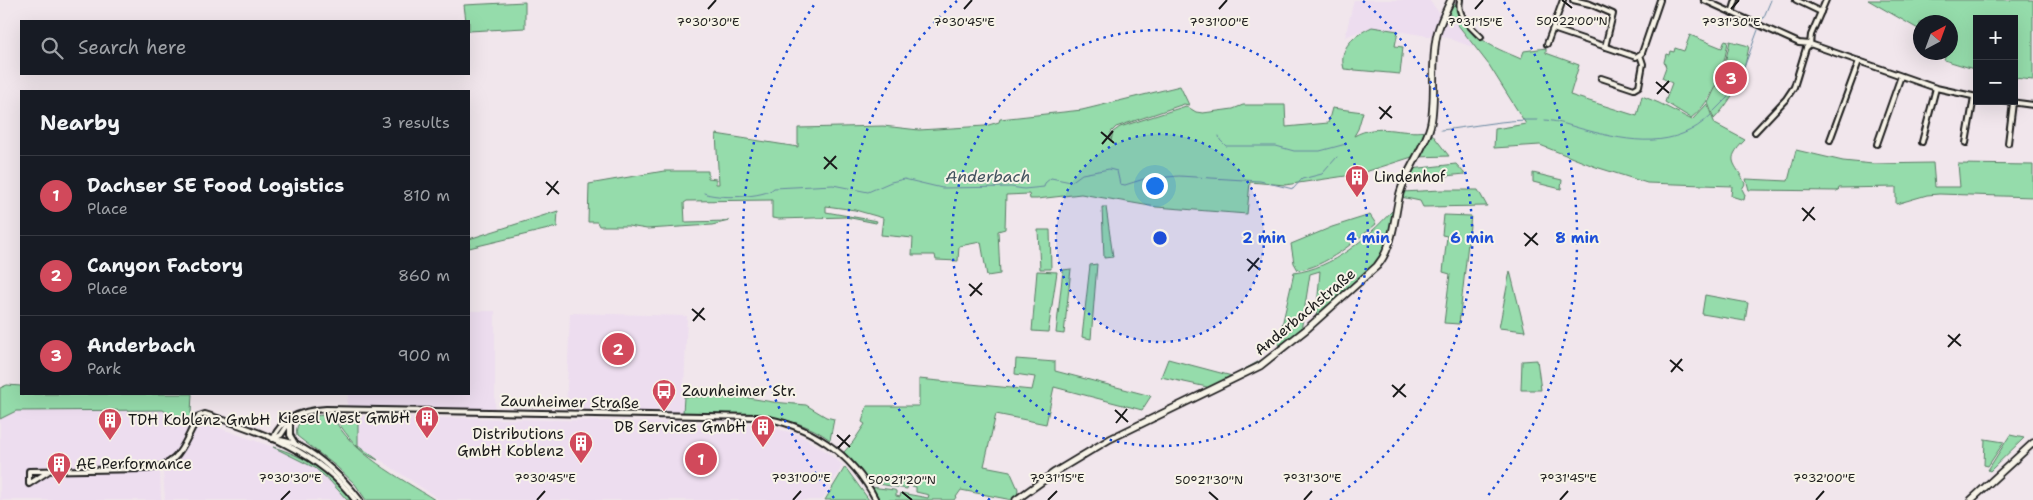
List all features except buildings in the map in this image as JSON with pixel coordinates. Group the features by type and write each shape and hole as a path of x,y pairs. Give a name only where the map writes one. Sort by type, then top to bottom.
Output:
{"main road":[{"name":"Anderbachstraße","path":"1016,500 1071,461 1110,439 1260,366 1308,328 1377,266 1390,243 1407,173 1429,130 1432,113 1436,41 1443,15 1451,0"},
{"path":"1971,500 2033,443"}],"street":[{"path":"1460,0 1458,7 1461,14 1481,38"},
{"path":"1547,44 1563,0"},
{"path":"1573,0 1590,4 1613,14 1605,47"},
{"path":"1601,78 1634,90 1639,86 1644,64 1640,55 1660,0"},
{"path":"1704,0 1799,43 1810,44 1936,88 1973,97"},
{"path":"1732,13 1736,0"},
{"path":"1796,0 1821,12"},
{"path":"1755,132 1786,99 1794,87 1806,48 1810,44 1811,35 1826,0"},
{"path":"1553,30 1636,57 1640,55"},
{"path":"1830,140 1858,61"},
{"path":"1876,144 1901,76"},
{"path":"1922,142 1936,88"},
{"path":"2018,104 2033,105"},
{"path":"1966,143 1973,105"},
{"path":"2008,143 2013,105"},
{"name":"Zaunheimer Straße","path":"275,439 281,435 291,419 306,411 333,409 740,416 766,419 791,425 828,443 854,467 876,500"},
{"path":"49,471 29,484 30,471 144,469 160,467 169,463 178,455 197,419 203,414 275,439 320,465 340,483 354,500"},
{"path":"291,419 290,435 298,447"},
{"path":"275,439 283,440 298,447 333,470 360,500"}],"shaded area":[{"path":"1354,0 1429,0 1441,15 1434,37 1372,27 1345,37"},
{"path":"1448,12 1475,48 1440,35"},
{"path":"470,311 495,311 495,410 347,407 348,395 470,395"},
{"path":"570,313 687,316 683,413 566,411"},
{"path":"163,410 180,422 192,423 198,427 201,423 205,423 273,447 315,468 347,500 165,500 163,471 160,470 161,500 0,500 0,419 16,411"},
{"path":"358,416 757,424 797,434 824,450 843,465 822,500 440,500 358,445"}],"green space":[{"path":"1868,0 2033,0 2033,80 2018,78 2018,15 1973,15 1973,69 1944,60 1958,60 1958,15 1913,15 1913,26"},
{"path":"525,2 525,28 470,31 470,20 466,20 464,5"},
{"path":"1452,2 1472,30 1484,41 1496,48 1521,59 1524,51 1546,48 1546,53 1579,65 1570,95 1637,116 1642,96 1692,120 1707,104 1715,124 1745,140 1734,153 1733,158 1733,162 1745,184 1742,189 1745,195 1744,200 1731,196 1732,186 1647,183 1596,167 1540,145 1494,148 1495,129 1526,124 1489,65 1448,12"},
{"path":"1372,27 1398,31 1395,46 1403,47 1400,74 1344,69 1343,54 1349,43"},
{"path":"1690,35 1722,48 1725,40 1728,41 1717,83 1706,102 1691,118 1665,102 1672,83 1662,78 1666,67 1664,62 1666,54 1669,55 1670,51 1674,52 1675,48 1684,51"},
{"path":"1730,41 1749,46 1747,57 1738,85 1728,102 1714,119 1708,103 1723,72"},
{"path":"1180,86 1189,105 1184,104 1116,127 1111,132 1111,141 1113,132 1120,127 1186,106 1196,112 1203,113 1233,109 1243,105 1285,105 1286,127 1328,123 1332,108 1363,112 1354,136 1363,132 1381,129 1427,131 1412,157 1359,174 1285,185 1250,182 1247,214 1156,207 1081,194 1037,199 1030,199 1029,194 1006,195 1005,229 998,231 1000,274 987,276 981,242 959,246 958,261 936,260 935,255 912,255 913,238 881,235 883,218 855,210 826,206 826,212 877,221 876,223 846,217 772,218 772,200 687,201 684,203 685,222 729,221 712,225 647,229 628,226 599,226 597,222 588,222 589,184 664,171 708,171 708,178 716,179 716,184 719,184 716,134 798,147 798,128 883,126 919,130 985,126 999,122 1000,119 1082,110"},
{"path":"1430,134 1432,134 1449,156 1417,157"},
{"path":"1796,150 1843,161 1873,164 1933,163 1935,187 1960,187 1958,164 2033,165 2033,197 1939,194 1927,195 1896,204 1896,187 1839,188 1838,191 1749,190 1746,179 1788,181"},
{"path":"1456,164 1465,174 1406,180 1411,169"},
{"path":"1533,173 1562,180 1561,189 1533,182"},
{"path":"1478,190 1487,206 1423,207 1420,201 1401,197 1402,192"},
{"path":"1102,207 1106,207 1113,257 1104,258"},
{"path":"558,211 557,227 470,248 470,239"},
{"path":"1394,211 1388,243 1379,262 1316,319 1320,271 1310,274 1301,331 1263,363 1209,389 1161,377 1168,359 1232,376 1279,348 1278,343 1294,273 1322,265 1348,251"},
{"path":"1370,215 1376,224 1350,245 1329,259 1298,270 1294,263 1291,244 1332,227"},
{"path":"1444,215 1471,216 1459,324 1444,323 1450,274 1443,272 1447,236 1442,235"},
{"path":"1038,230 1050,230 1051,269 1040,269"},
{"path":"1097,264 1091,339 1082,337 1090,265"},
{"path":"1071,269 1064,334 1056,333 1063,270"},
{"path":"1037,271 1057,272 1048,332 1032,331"},
{"path":"1510,271 1525,331 1499,328"},
{"path":"1705,295 1748,303 1745,321 1702,314"},
{"path":"1016,359 1055,362 1055,371 1151,396 1142,410 1054,387 1046,424 996,414 984,466 1010,471 1018,489 1017,497 1012,500 961,490 954,500 878,500 871,487 894,490 896,491 896,496 900,497 901,493 928,498 929,495 916,492 916,487 908,485 907,489 868,482 844,452 865,424 862,422 867,406 919,406 919,379 1032,390 1035,377 1015,374"},
{"path":"1537,360 1541,390 1521,390 1522,361"},
{"path":"7,385 20,386 20,395 192,395 191,413 194,419 192,423 180,422 163,410 16,411 0,419 0,388"},
{"path":"736,396 806,405 826,417 834,419 830,440 815,430 779,419 740,414 683,413 684,397"},
{"path":"332,415 340,429 364,453 435,500 366,500 355,484 337,467 297,436 297,429 302,420 313,416"},
{"path":"335,415 358,416 358,445 378,460 354,444 337,421"},
{"path":"2010,435 2024,438 1990,471 1988,470"},
{"path":"1985,439 2004,442 1988,466 1984,465"},
{"path":"273,447 296,455 317,467 336,482 352,500 347,500 315,468"},
{"path":"845,467 869,500 825,500"}],"waterway":[{"name":"Anderbach","path":"1763,19 1771,0"},
{"name":"Anderbach","path":"1714,111 1736,89 1758,30"},
{"name":"Anderbach","path":"1545,120 1619,138 1652,140 1683,134 1711,115"},
{"name":"Anderbach","path":"1441,130 1501,122 1537,120"},
{"path":"1219,136 1226,146 1276,146 1294,151 1320,151 1346,144"},
{"name":"Anderbach","path":"704,193 740,197 761,194 774,188 833,185 868,192 891,182 904,179 942,188 1011,187 1024,189 1044,187 1045,183 1051,178 1071,182 1082,174 1109,169 1117,171 1120,184 1125,185 1144,179 1179,176 1260,181 1293,189 1302,179 1322,174 1337,157"}],"place":[{"name":"Anderbach","path":"1731,78"},
{"name":"Lindenhof","path":"1357,198"},
{"name":"Canyon Factory","path":"618,349"},
{"name":"Zaunheimer Str.","path":"664,412"},
{"name":"Kiesel West GmbH","path":"427,439"},
{"name":"TDH Koblenz GmbH","path":"110,441"},
{"name":"DB Services GmbH","path":"763,448"},
{"name":"Dachser SE Food Logistics","path":"701,459"},
{"name":"Distributions GmbH Koblenz","path":"581,464"},
{"name":"AE Performance","path":"59,485"}]}
